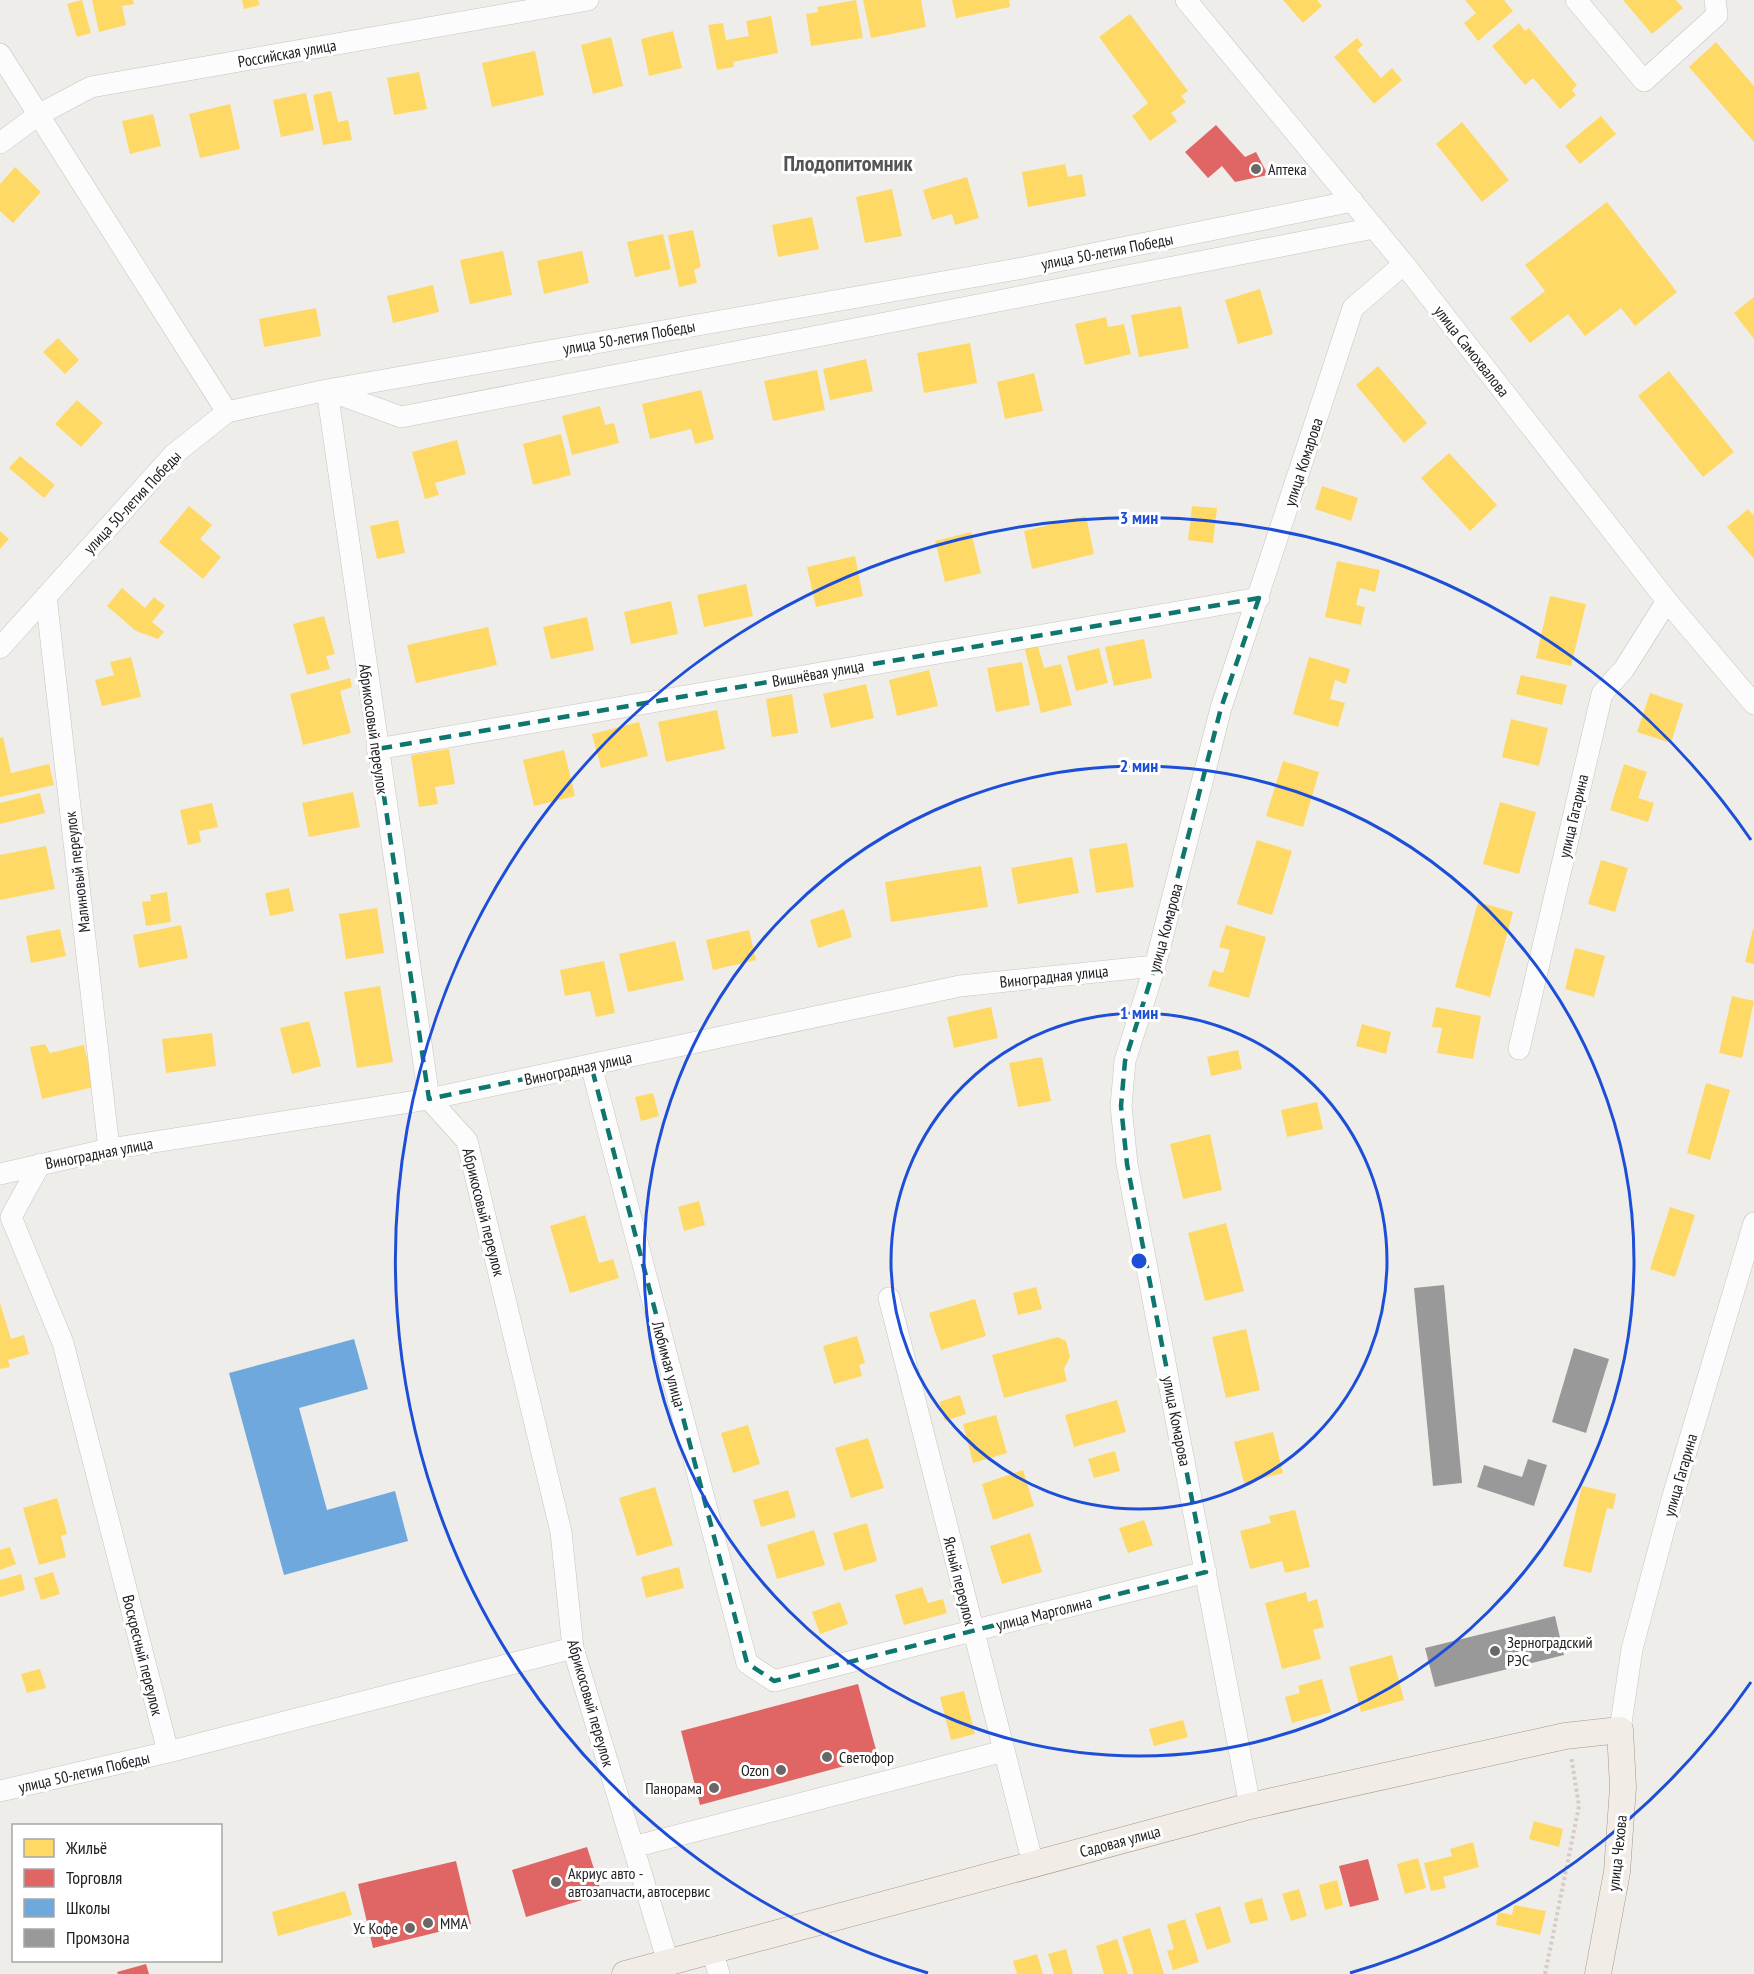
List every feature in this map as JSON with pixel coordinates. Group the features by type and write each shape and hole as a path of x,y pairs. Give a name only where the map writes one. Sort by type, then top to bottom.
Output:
{"main road":[{"name":"Садовая улица","path":"625,1974 668,1962 716,1962 1033,1864 1250,1806 1565,1736 1620,1730"},
{"name":"улица Чехова","path":"1598,1974 1617,1872 1623,1787 1620,1730"}],"street":[{"name":"Российская улица","path":"0,143 38,115 91,87 588,0"},
{"name":"улица Самохвалова","path":"1186,0 1404,264 1667,601 1754,704"},
{"path":"1576,0 1644,81 1717,15 1715,0"},
{"path":"0,54 227,412"},
{"name":"улица 50-летия Победы","path":"0,648 173,455 227,412 327,390 1023,268 1353,201"},
{"path":"327,390 401,417 1374,228"},
{"name":"улица Комарова","path":"1250,1806 1127,1164 1121,1106 1125,1061 1155,966 1221,708 1260,598 1353,308 1404,264"},
{"name":"Абрикосовый переулок","path":"327,390 429,1099 467,1141 561,1532 573,1648 668,1962"},
{"name":"Малиновый переулок","path":"46,596 109,1149"},
{"name":"Вишнёвая улица","path":"377,749 1260,598"},
{"name":"улица Гагарина","path":"1519,1049 1602,694 1624,669 1667,601"},
{"name":"Виноградная улица","path":"0,1174 109,1149 429,1099 960,986 1155,966"},
{"name":"Любимая улица","path":"591,1065 747,1663"},
{"name":"Воскресный переулок","path":"40,1164 11,1218 63,1342 168,1752"},
{"name":"улица Гагарина","path":"1620,1730 1635,1638 1673,1496 1754,1222"},
{"name":"Ясный переулок","path":"889,1298 1033,1864"},
{"name":"улица Марголина","path":"747,1663 774,1681 1206,1572"},
{"path":"168,1752 573,1648"},
{"path":"633,1847 1004,1750"},
{"name":"улица 50-летия Победы","path":"0,1791 168,1752"}],"path":[{"path":"1545,1974 1579,1806 1576,1777 1565,1736"}],"highlighted area":[{"path":"1259,598 1221,708 1155,966 1125,1061 1121,1106 1127,1164 1206,1572 774,1681 747,1663 591,1065 429,1099 377,749"}],"building: Жильё":[{"path":"82,0 91,33 77,37 67,4"},
{"path":"92,0 133,0 134,4 122,6 126,25 99,32"},
{"path":"242,0 258,0 260,5 244,9"},
{"path":"856,0 863,38 811,46 806,14 818,12 817,7"},
{"path":"863,0 921,0 926,27 871,38"},
{"path":"952,0 1009,0 1010,7 956,18"},
{"path":"1283,0 1317,0 1322,6 1303,23"},
{"path":"1465,0 1504,0 1513,11 1478,41 1464,23 1476,13"},
{"path":"1623,0 1676,0 1683,8 1652,34"},
{"path":"1130,14 1188,91 1181,96 1186,102 1171,113 1177,121 1150,141 1132,116 1148,103 1099,37"},
{"path":"771,16 778,53 733,62 734,67 717,70 708,25 723,23 726,40 749,36 746,21"},
{"path":"1519,23 1525,31 1529,28 1577,85 1572,90 1576,95 1560,109 1533,78 1525,85 1492,46"},
{"path":"673,31 682,68 649,76 641,39"},
{"path":"611,37 623,86 593,94 581,45"},
{"path":"1357,38 1363,45 1357,50 1381,78 1392,68 1402,80 1374,104 1334,57"},
{"path":"1716,42 1754,86 1754,142 1689,67"},
{"path":"535,51 544,95 492,107 482,63"},
{"path":"419,72 427,109 394,115 387,78"},
{"path":"331,91 338,122 348,120 352,140 323,145 313,95"},
{"path":"306,93 314,130 281,137 273,100"},
{"path":"230,104 240,149 200,158 189,114"},
{"path":"153,114 161,146 130,154 122,121"},
{"path":"1601,116 1616,134 1580,164 1565,146"},
{"path":"1462,122 1509,180 1482,202 1436,144"},
{"path":"1065,164 1068,177 1082,174 1086,196 1028,207 1022,172"},
{"path":"15,167 41,192 13,223 0,211 0,184"},
{"path":"967,177 979,218 955,225 952,214 932,220 923,190"},
{"path":"892,189 902,236 865,243 856,197"},
{"path":"1607,202 1677,292 1635,326 1621,308 1585,336 1568,314 1530,343 1510,318 1545,291 1525,265"},
{"path":"812,217 819,249 778,257 772,225"},
{"path":"693,230 701,267 694,270 697,283 679,287 668,235"},
{"path":"663,234 671,269 635,277 627,242"},
{"path":"503,251 512,295 470,304 460,260"},
{"path":"582,251 589,283 544,294 537,261"},
{"path":"433,285 439,312 393,323 387,296"},
{"path":"1260,289 1273,334 1238,344 1225,300"},
{"path":"1754,297 1754,339 1734,313"},
{"path":"1181,306 1189,348 1139,357 1131,315"},
{"path":"316,308 321,336 264,347 259,319"},
{"path":"1106,317 1108,327 1124,324 1131,354 1085,365 1075,324"},
{"path":"58,338 79,360 65,374 43,352"},
{"path":"970,343 977,383 924,393 917,353"},
{"path":"866,359 873,391 830,400 823,369"},
{"path":"1378,366 1427,423 1404,443 1356,385"},
{"path":"817,370 825,410 773,421 764,381"},
{"path":"1669,371 1734,452 1703,477 1638,396"},
{"path":"1034,373 1043,411 1005,419 997,382"},
{"path":"701,390 714,439 695,444 691,429 650,439 642,404"},
{"path":"77,400 103,423 81,447 55,424"},
{"path":"600,406 605,425 614,423 619,443 572,455 562,416"},
{"path":"561,434 571,475 533,485 523,444"},
{"path":"457,440 466,474 435,483 439,495 425,499 412,452"},
{"path":"1449,453 1497,505 1470,531 1421,478"},
{"path":"20,456 55,485 44,498 9,468"},
{"path":"1322,486 1358,498 1351,521 1315,509"},
{"path":"189,506 212,525 200,539 221,557 203,579 159,542"},
{"path":"1192,506 1217,508 1213,543 1188,540"},
{"path":"1748,509 1754,516 1754,559 1727,527"},
{"path":"1086,516 1094,554 1032,569 1024,531"},
{"path":"398,520 405,553 377,559 370,526"},
{"path":"0,531 9,539 0,549"},
{"path":"971,532 981,573 945,582 935,541"},
{"path":"855,556 863,596 816,607 807,567"},
{"path":"1337,561 1380,570 1375,592 1360,588 1356,605 1365,607 1361,625 1325,617"},
{"path":"746,584 753,616 704,627 697,595"},
{"path":"122,588 145,608 154,597 165,606 152,622 164,632 158,639 136,631 107,606"},
{"path":"1550,596 1586,604 1571,666 1536,658"},
{"path":"671,601 678,634 631,644 624,612"},
{"path":"324,616 335,654 326,656 330,669 307,675 293,624"},
{"path":"587,617 594,650 551,659 543,627"},
{"path":"488,627 497,665 416,683 407,645"},
{"path":"1144,639 1152,678 1114,686 1105,647"},
{"path":"1037,643 1044,668 1061,664 1072,705 1041,713 1024,646"},
{"path":"1099,648 1108,683 1076,691 1067,656"},
{"path":"131,657 141,697 102,706 95,680 114,675 110,662"},
{"path":"1309,657 1350,669 1346,684 1335,680 1330,699 1345,703 1338,727 1293,714"},
{"path":"1022,662 1030,705 996,712 987,668"},
{"path":"929,670 938,706 897,716 889,680"},
{"path":"1521,675 1567,685 1562,705 1516,694"},
{"path":"350,678 352,687 340,691 351,733 303,745 290,694"},
{"path":"866,684 874,718 831,728 823,694"},
{"path":"1650,693 1683,704 1671,743 1637,732"},
{"path":"792,694 798,733 772,737 766,699"},
{"path":"717,710 725,749 666,762 658,722"},
{"path":"1511,719 1548,728 1539,766 1502,757"},
{"path":"639,722 648,756 601,768 592,734"},
{"path":"3,737 11,773 49,764 54,785 0,797 0,738"},
{"path":"449,749 455,784 435,787 438,804 419,807 411,755"},
{"path":"564,750 575,796 534,806 523,760"},
{"path":"1283,761 1319,772 1303,827 1266,816"},
{"path":"1624,764 1647,772 1638,798 1654,803 1648,822 1610,810"},
{"path":"353,792 360,827 309,837 302,803"},
{"path":"40,793 45,813 0,824 0,803"},
{"path":"1500,802 1536,812 1519,874 1483,864"},
{"path":"212,803 218,827 199,831 201,842 188,845 180,810"},
{"path":"1257,840 1292,851 1272,915 1237,904"},
{"path":"1127,843 1134,887 1096,893 1089,849"},
{"path":"46,846 55,889 0,900 0,855"},
{"path":"1072,857 1079,893 1018,904 1011,868"},
{"path":"1601,860 1628,868 1615,912 1588,904"},
{"path":"981,866 988,907 891,922 885,882"},
{"path":"289,888 294,911 270,916 265,893"},
{"path":"167,892 171,922 146,926 142,902 151,901 150,895"},
{"path":"1478,902 1513,912 1490,997 1455,987"},
{"path":"377,908 384,953 346,959 339,914"},
{"path":"844,909 852,937 818,948 810,920"},
{"path":"181,925 188,958 139,968 133,935"},
{"path":"1226,925 1266,937 1249,998 1208,986 1213,970 1223,973 1230,950 1219,947"},
{"path":"60,929 66,956 31,963 26,936"},
{"path":"1754,929 1754,964 1745,962"},
{"path":"749,930 756,960 713,970 706,940"},
{"path":"675,941 684,980 628,992 619,954"},
{"path":"1575,948 1605,956 1594,997 1565,989"},
{"path":"604,961 615,1013 596,1017 590,991 565,996 560,970"},
{"path":"380,986 393,1062 357,1068 344,992"},
{"path":"1732,996 1754,1001 1742,1058 1719,1053"},
{"path":"991,1007 998,1038 954,1048 947,1017"},
{"path":"1436,1007 1481,1016 1473,1059 1437,1053 1442,1028 1432,1027"},
{"path":"309,1021 321,1066 292,1074 280,1028"},
{"path":"1362,1024 1391,1032 1386,1054 1356,1046"},
{"path":"212,1033 216,1066 166,1073 162,1039"},
{"path":"45,1044 50,1053 84,1045 94,1087 42,1099 30,1047"},
{"path":"1238,1050 1242,1069 1211,1076 1207,1057"},
{"path":"1042,1057 1051,1101 1018,1107 1009,1063"},
{"path":"1706,1083 1730,1090 1710,1160 1687,1153"},
{"path":"653,1093 659,1116 641,1121 635,1097"},
{"path":"1317,1102 1323,1129 1287,1137 1281,1110"},
{"path":"1210,1134 1222,1190 1183,1199 1170,1144"},
{"path":"699,1201 705,1225 684,1231 678,1207"},
{"path":"1670,1207 1695,1215 1675,1277 1650,1269"},
{"path":"585,1215 599,1263 613,1259 619,1278 570,1293 550,1226"},
{"path":"1226,1223 1244,1291 1205,1301 1188,1233"},
{"path":"1036,1287 1042,1309 1018,1315 1013,1293"},
{"path":"975,1299 986,1336 941,1350 929,1313"},
{"path":"0,1303 11,1339 24,1335 29,1354 8,1360 10,1367 0,1369"},
{"path":"1246,1329 1260,1390 1226,1398 1212,1337"},
{"path":"857,1336 865,1363 859,1365 862,1376 834,1384 823,1346"},
{"path":"1058,1337 1066,1341 1070,1357 1064,1369 1067,1381 1004,1398 992,1355"},
{"path":"960,1395 966,1414 945,1421 939,1402"},
{"path":"1117,1400 1126,1432 1074,1447 1065,1415"},
{"path":"996,1415 1007,1453 973,1463 963,1424"},
{"path":"748,1425 760,1464 733,1473 721,1433"},
{"path":"1273,1432 1283,1473 1244,1483 1234,1442"},
{"path":"868,1438 884,1488 851,1498 835,1448"},
{"path":"1115,1451 1120,1471 1094,1478 1088,1459"},
{"path":"1023,1470 1034,1506 993,1520 982,1484"},
{"path":"1582,1486 1616,1494 1613,1509 1607,1508 1591,1573 1563,1566"},
{"path":"655,1487 673,1545 637,1556 619,1498"},
{"path":"788,1490 796,1517 761,1527 753,1500"},
{"path":"57,1498 67,1534 61,1536 66,1557 39,1565 23,1508"},
{"path":"1295,1510 1310,1567 1285,1573 1282,1561 1250,1569 1240,1531 1271,1523 1269,1516"},
{"path":"1144,1520 1153,1545 1128,1553 1119,1528"},
{"path":"867,1523 877,1561 844,1571 833,1533"},
{"path":"814,1530 825,1565 777,1579 767,1545"},
{"path":"1030,1533 1042,1572 1002,1584 990,1546"},
{"path":"10,1547 16,1564 0,1570 0,1550"},
{"path":"679,1567 684,1588 646,1598 641,1577"},
{"path":"53,1572 60,1594 41,1600 34,1578"},
{"path":"21,1574 25,1590 0,1597 0,1580"},
{"path":"922,1587 928,1603 943,1599 947,1613 904,1625 895,1595"},
{"path":"1306,1592 1308,1602 1317,1599 1324,1627 1313,1630 1321,1659 1282,1669 1265,1603"},
{"path":"840,1602 848,1624 820,1634 812,1612"},
{"path":"1392,1655 1404,1700 1361,1712 1349,1667"},
{"path":"40,1669 46,1688 27,1693 21,1674"},
{"path":"1322,1679 1331,1712 1292,1723 1285,1697 1300,1693 1298,1686"},
{"path":"964,1691 975,1734 951,1740 940,1697"},
{"path":"1183,1720 1188,1737 1154,1746 1149,1729"},
{"path":"1534,1821 1563,1829 1559,1847 1529,1839"},
{"path":"1473,1842 1479,1867 1443,1877 1446,1888 1431,1891 1424,1863 1452,1856 1450,1849"},
{"path":"1418,1858 1426,1888 1405,1894 1397,1864"},
{"path":"1337,1880 1343,1905 1325,1910 1319,1885"},
{"path":"1299,1889 1307,1916 1291,1921 1282,1894"},
{"path":"345,1891 352,1915 278,1936 272,1912"},
{"path":"1262,1898 1268,1920 1250,1924 1244,1903"},
{"path":"1514,1905 1546,1911 1540,1935 1496,1925 1498,1912 1512,1915"},
{"path":"1220,1906 1231,1942 1207,1950 1195,1914"},
{"path":"1185,1919 1199,1962 1173,1970 1167,1951 1174,1949 1167,1925"},
{"path":"1150,1928 1164,1974 1134,1974 1122,1937"},
{"path":"1117,1939 1128,1974 1104,1974 1096,1946"},
{"path":"1066,1949 1073,1974 1054,1974 1048,1954"},
{"path":"1037,1954 1043,1974 1017,1974 1013,1961"}],"building: Торговля":[{"path":"1216,125 1245,157 1256,152 1268,175 1235,182 1222,166 1208,178 1185,152"},
{"path":"858,1684 878,1757 700,1805 681,1731"},
{"path":"587,1847 602,1894 526,1917 512,1870"},
{"path":"1368,1859 1379,1900 1350,1907 1339,1866"},
{"path":"456,1861 471,1924 373,1948 358,1884"},
{"path":"146,1964 149,1974 118,1974 117,1972"}],"building: Школы":[{"path":"354,1339 368,1389 299,1408 327,1510 395,1491 408,1541 284,1575 229,1373"}],"building: Промзона":[{"path":"1444,1285 1462,1483 1433,1486 1414,1288"},
{"path":"1574,1348 1609,1359 1586,1433 1552,1422"},
{"path":"1528,1459 1547,1465 1534,1506 1477,1487 1484,1465 1522,1477"},
{"name":"Зерноградский РЭС","path":"1555,1616 1564,1655 1435,1687 1425,1648"}],"place":[{"name":"Аптека","path":"1256,169"},
{"name":"Зерноградский РЭС","path":"1495,1651"},
{"name":"Светофор","path":"827,1757"},
{"name":"Ozon","path":"781,1770"},
{"name":"Панорама","path":"714,1788"},
{"name":"Акриус авто - автозапчасти, автосервис","path":"556,1882"},
{"name":"ММА","path":"428,1923"},
{"name":"Ус Кофе","path":"410,1928"}],"district":[{"name":"Плодопитомник","path":"848,163"}]}
